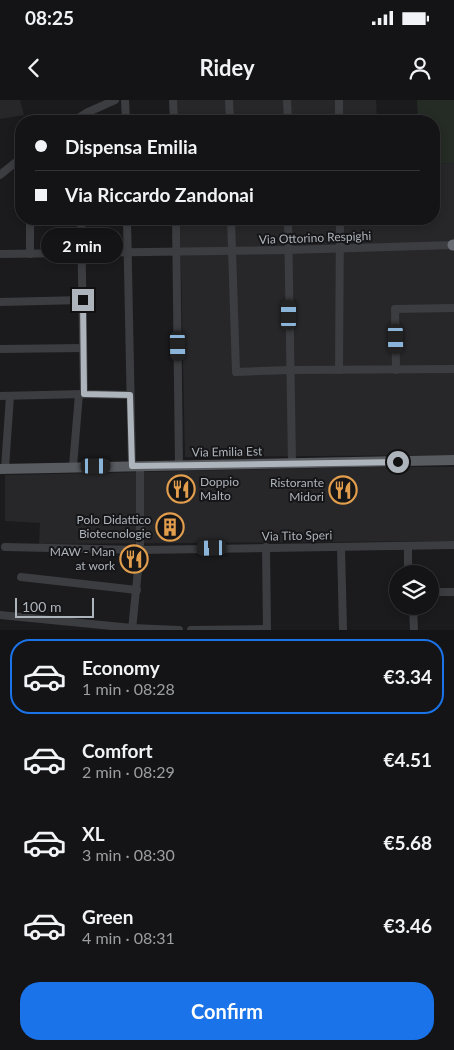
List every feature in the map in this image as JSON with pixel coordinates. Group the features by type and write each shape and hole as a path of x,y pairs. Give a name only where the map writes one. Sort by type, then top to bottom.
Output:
{"main road":[{"name":"Via Emilia Est","path":"3,468 454,460"}],"street":[{"path":"84,115 94,108 115,100"},
{"path":"125,100 126,115"},
{"path":"173,100 174,115"},
{"path":"229,100 230,115"},
{"path":"288,100 288,115"},
{"path":"339,100 339,115"},
{"path":"0,175 15,163"},
{"path":"30,225 30,254"},
{"path":"73,466 81,394 83,348 81,225"},
{"path":"127,225 130,395 140,550 132,629"},
{"path":"176,225 179,465"},
{"path":"231,225 236,372 454,369"},
{"path":"288,225 292,463"},
{"path":"338,370 340,225"},
{"name":"Via Ottorino Respighi","path":"0,254 289,250 454,245"},
{"path":"0,302 83,300"},
{"path":"396,370 395,309 454,308"},
{"path":"0,349 83,348"},
{"path":"0,396 130,395"},
{"path":"3,468 10,396"},
{"name":"Via Tito Speri","path":"5,547 140,550 454,545"},
{"path":"408,546 408,565"},
{"path":"341,547 343,630"},
{"path":"191,630 267,629 266,548"},
{"path":"21,577 137,590"},
{"path":"439,592 454,592"},
{"path":"0,615 132,629 179,630"},
{"path":"414,615 414,630"}],"shaded area":[{"path":"0,100 20,100 24,115 0,119"},
{"path":"177,100 376,100 377,115 177,115"},
{"path":"417,100 454,100 454,163 440,164 440,115 418,115"},
{"path":"454,163 454,455 185,457 180,225 440,225 440,164"},
{"path":"365,467 454,467 454,541 39,544 40,523 5,521 5,475"}],"place":[{"name":"Doppio Malto","path":"181,489"},
{"name":"Ristorante Midori","path":"343,490"},
{"name":"Polo Didattico Biotecnologie","path":"170,527"},
{"name":"MAW - Man at work","path":"134,559"}],"route":[{"path":"83,300 84,394 130,395 132,466 398,462"}]}
